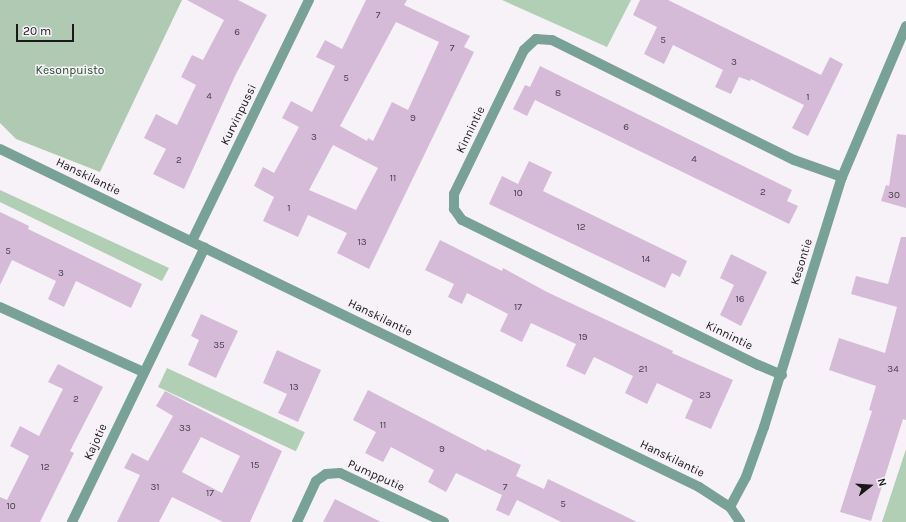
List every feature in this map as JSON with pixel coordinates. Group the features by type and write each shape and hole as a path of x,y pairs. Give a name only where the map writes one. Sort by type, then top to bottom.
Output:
{"street":[{"name":"Kurvinpussi","path":"192,241 309,0"},
{"name":"Kesontie","path":"730,507 746,477 782,374 842,177 906,26"},
{"name":"Kinnintie","path":"782,374 758,365 462,220 454,209 454,194 524,50 536,39 552,40 794,160 842,177"},
{"name":"Hanskilantie","path":"0,149 699,487 730,507 740,522"},
{"name":"Kajotie","path":"72,522 143,372 205,247"},
{"path":"0,307 143,372"},
{"name":"Pumpputie","path":"297,522 316,481 326,474 340,473 444,522"}],"green space":[{"name":"Kesonpuisto","path":"0,0 182,0 100,172 16,139 0,123"},
{"path":"502,0 631,0 607,47"},
{"path":"0,190 169,268 162,281 0,202"},
{"path":"167,368 305,432 296,451 158,387"},
{"path":"906,449 906,522 882,522"}],"building":[{"path":"187,0 238,0 267,15 235,76 184,189 153,174 166,149 144,138 156,114 177,125 196,85 181,77 192,55 203,60 224,20"},
{"path":"366,0 407,0 404,5 470,36 464,47 474,52 369,269 337,253 347,233 308,215 298,237 263,221 274,197 254,186 263,167 274,173 299,127 282,118 291,101 312,112 335,66 316,57 325,40 342,49","holes":["396,22 439,42 408,110 392,102 373,141 368,138 367,141 340,126","333,145 378,168 356,210 309,190"]},
{"path":"640,0 668,0 821,75 830,57 843,64 808,136 792,128 804,105 751,79 750,81 739,77 731,94 715,87 723,70 673,45 664,64 644,54 657,27 633,15"},
{"path":"540,66 792,190 787,201 798,206 789,224 535,100 527,116 513,109 525,85 530,87"},
{"path":"897,134 906,135 906,208 881,201 886,185 889,186"},
{"path":"529,161 552,172 543,191 687,261 680,277 672,273 665,288 489,204 502,176 518,184"},
{"path":"0,212 29,226 28,229 142,284 131,308 76,281 64,307 48,299 56,281 12,260 0,285"},
{"path":"901,237 906,237 906,420 903,419 871,521 840,512 872,411 869,410 876,386 829,370 839,338 885,353 897,307 851,294 856,276 888,284"},
{"path":"440,240 502,271 503,268 547,292 673,351 672,353 733,380 711,429 685,418 693,400 657,383 647,404 625,393 633,376 594,357 585,375 566,366 576,344 531,323 522,342 500,331 508,314 467,293 462,304 448,297 454,284 425,270"},
{"path":"731,254 767,272 741,326 720,315 734,285 720,278"},
{"path":"201,314 238,331 216,378 188,365 199,340 191,336"},
{"path":"277,350 321,370 298,422 278,413 287,394 263,383"},
{"path":"58,364 103,387 70,451 74,453 40,522 0,522 0,497 7,500 29,456 10,446 20,426 39,436 63,389 48,382"},
{"path":"368,390 486,451 487,449 521,465 516,476 544,489 548,479 637,522 561,522 517,500 509,516 496,510 502,495 456,473 446,492 428,482 434,470 391,447 383,462 365,453 376,432 353,420"},
{"path":"165,391 282,451 250,522 223,522 172,497 159,522 117,522 140,475 124,468 132,453 148,461 173,416 156,406","holes":["201,437 240,456 222,493 182,472"]},
{"path":"335,499 381,522 323,522"}]}
